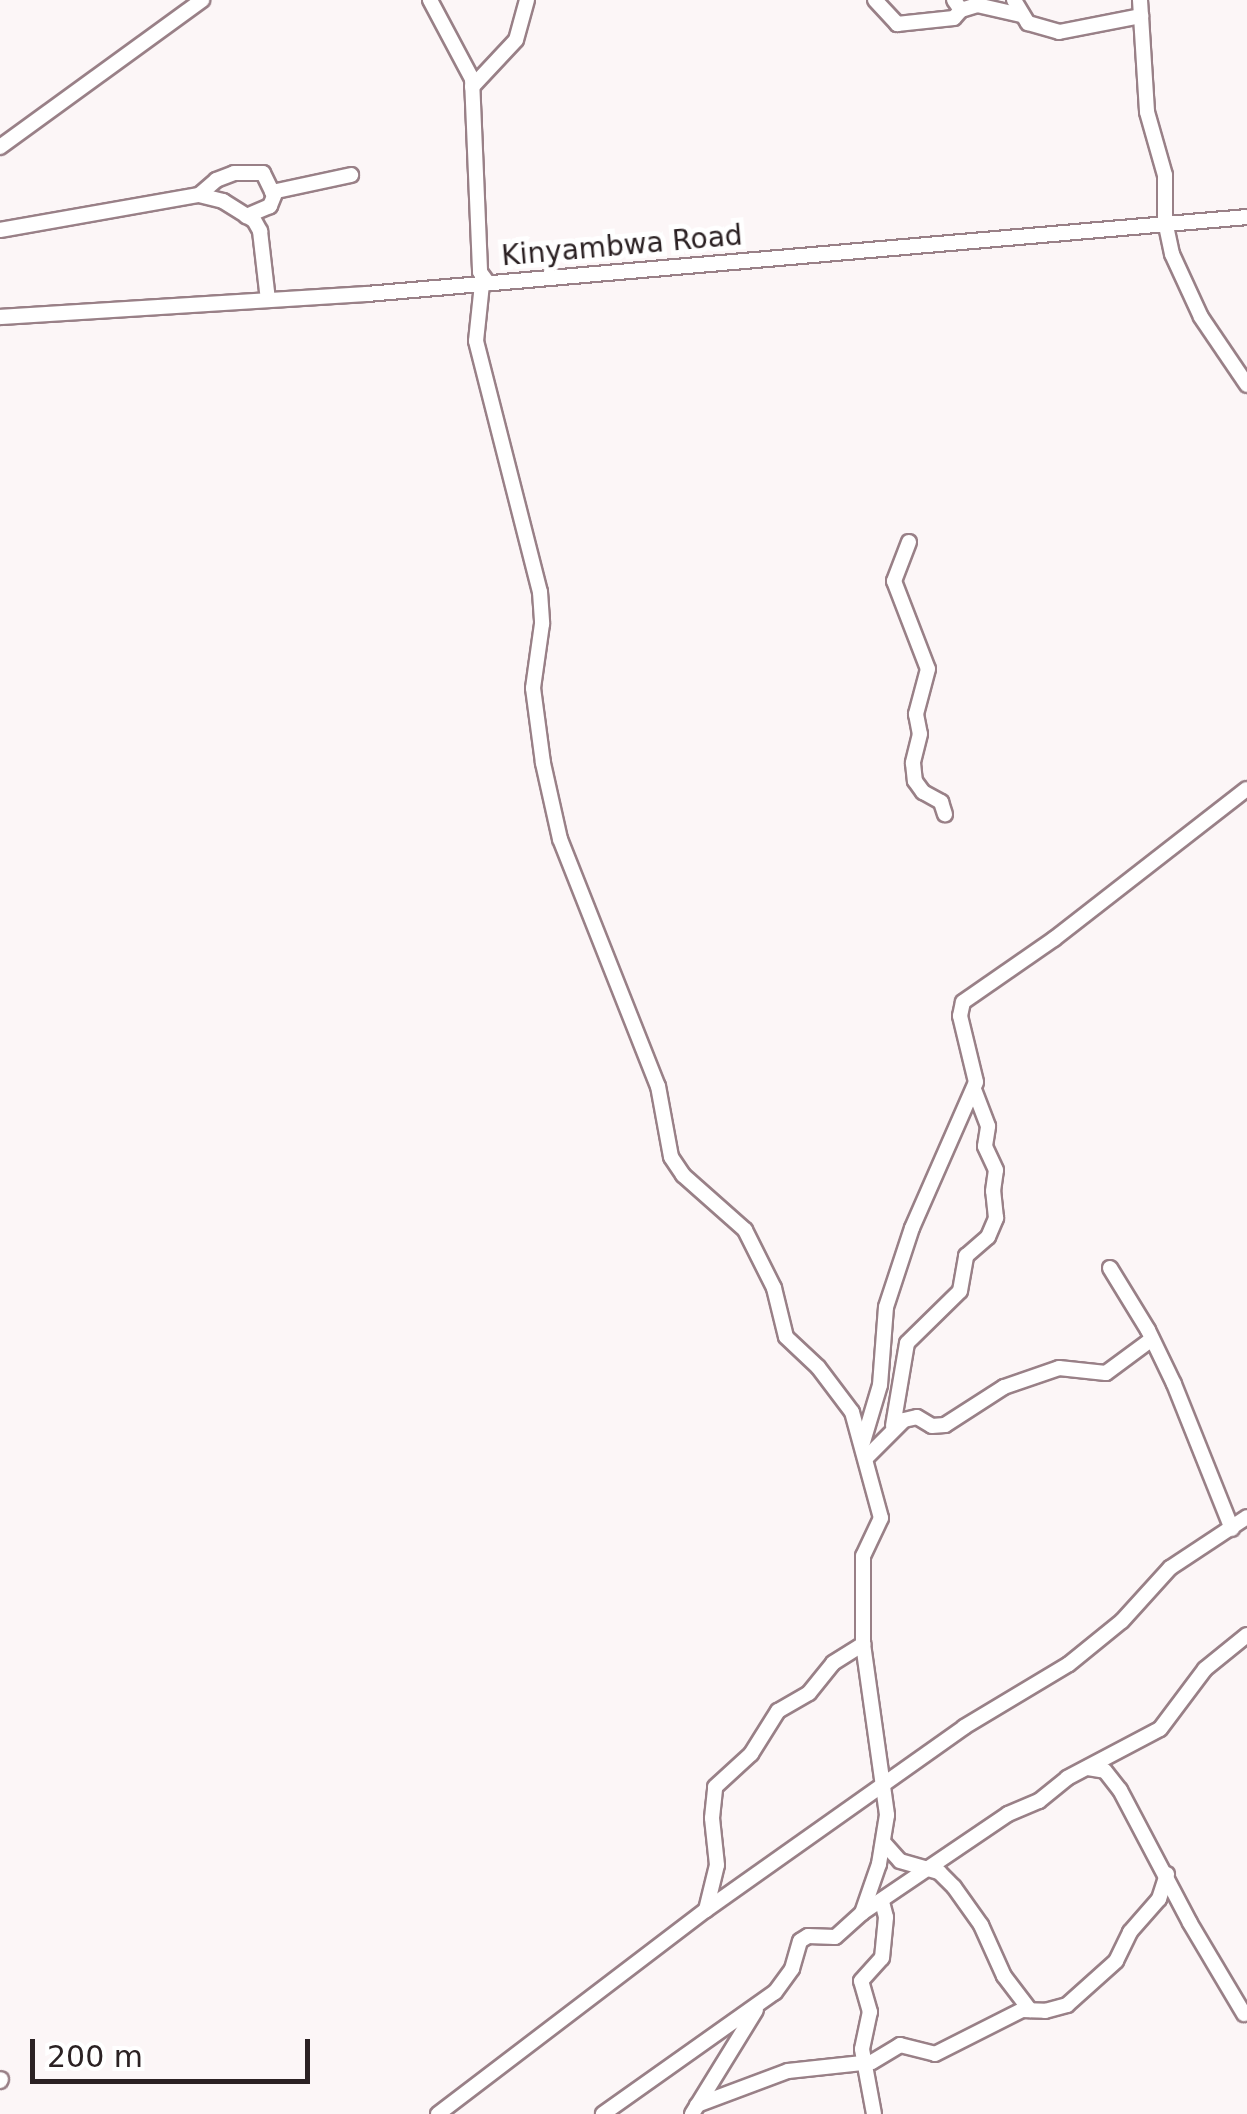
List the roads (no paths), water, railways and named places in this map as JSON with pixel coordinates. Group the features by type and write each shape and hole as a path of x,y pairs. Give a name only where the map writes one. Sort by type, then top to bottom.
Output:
{"street":[{"path":"0,147 202,0"},
{"path":"430,0 472,87 480,272 485,283 476,341 540,592 542,624 533,688 543,763 560,839 658,1086 672,1156 684,1175 745,1230 774,1288 786,1337 838,1391 865,1450 881,1518 863,1556 863,1644 884,1784 883,1842 862,1914"},
{"path":"472,87 516,40 527,0"},
{"path":"875,0 897,24 954,18 958,5 977,5 1020,15"},
{"path":"1014,0 1028,24 1073,33 1140,8 1146,112 1165,175 1166,220 1184,286 1247,384"},
{"path":"199,195 216,180 248,170 263,173 272,192 265,212 246,216"},
{"path":"272,192 351,175"},
{"path":"0,230 199,195 223,200 260,232 268,300"},
{"name":"Kinyambwa Road","path":"0,318 485,283 1166,220 1247,216"},
{"path":"909,542 894,581 928,669 916,714 920,734 912,763 915,781 941,802 944,814"},
{"path":"865,1450 880,1385 886,1307 912,1228 974,1090 977,1070 960,1016 963,1002 1054,939 1247,789"},
{"path":"894,1426 907,1343 960,1291 966,1256 988,1236 996,1218 992,1191 996,1170 986,1146 988,1126 974,1090"},
{"path":"1110,1268 1152,1339 1232,1529"},
{"path":"865,1450 894,1426 916,1417 932,1426 945,1424 1004,1387 1059,1368 1106,1373 1152,1339"},
{"path":"438,2114 706,1910 964,1727 1068,1664 1122,1621 1170,1568 1247,1518"},
{"path":"603,2114 716,2030 759,2005 786,1979 800,1941 808,1936 835,1937 862,1914 1008,1814 1039,1801 1067,1778 1160,1728 1205,1669 1247,1635"},
{"path":"706,1910 717,1865 712,1818 715,1788 744,1762 778,1711 809,1693 834,1663 863,1644"},
{"path":"1087,1768 1112,1777 1244,2014"},
{"path":"883,1842 900,1860 945,1876 977,1918 998,1966 1030,2010"},
{"path":"695,2109 788,2071 866,2064 900,2045 935,2054 961,2036 1030,2010 1067,2005 1108,1973 1130,1932 1159,1898 1167,1874"},
{"path":"874,2114 862,2045 870,2012 861,1981 882,1958 886,1917 882,1902"},
{"path":"695,2109 759,2005"}]}
